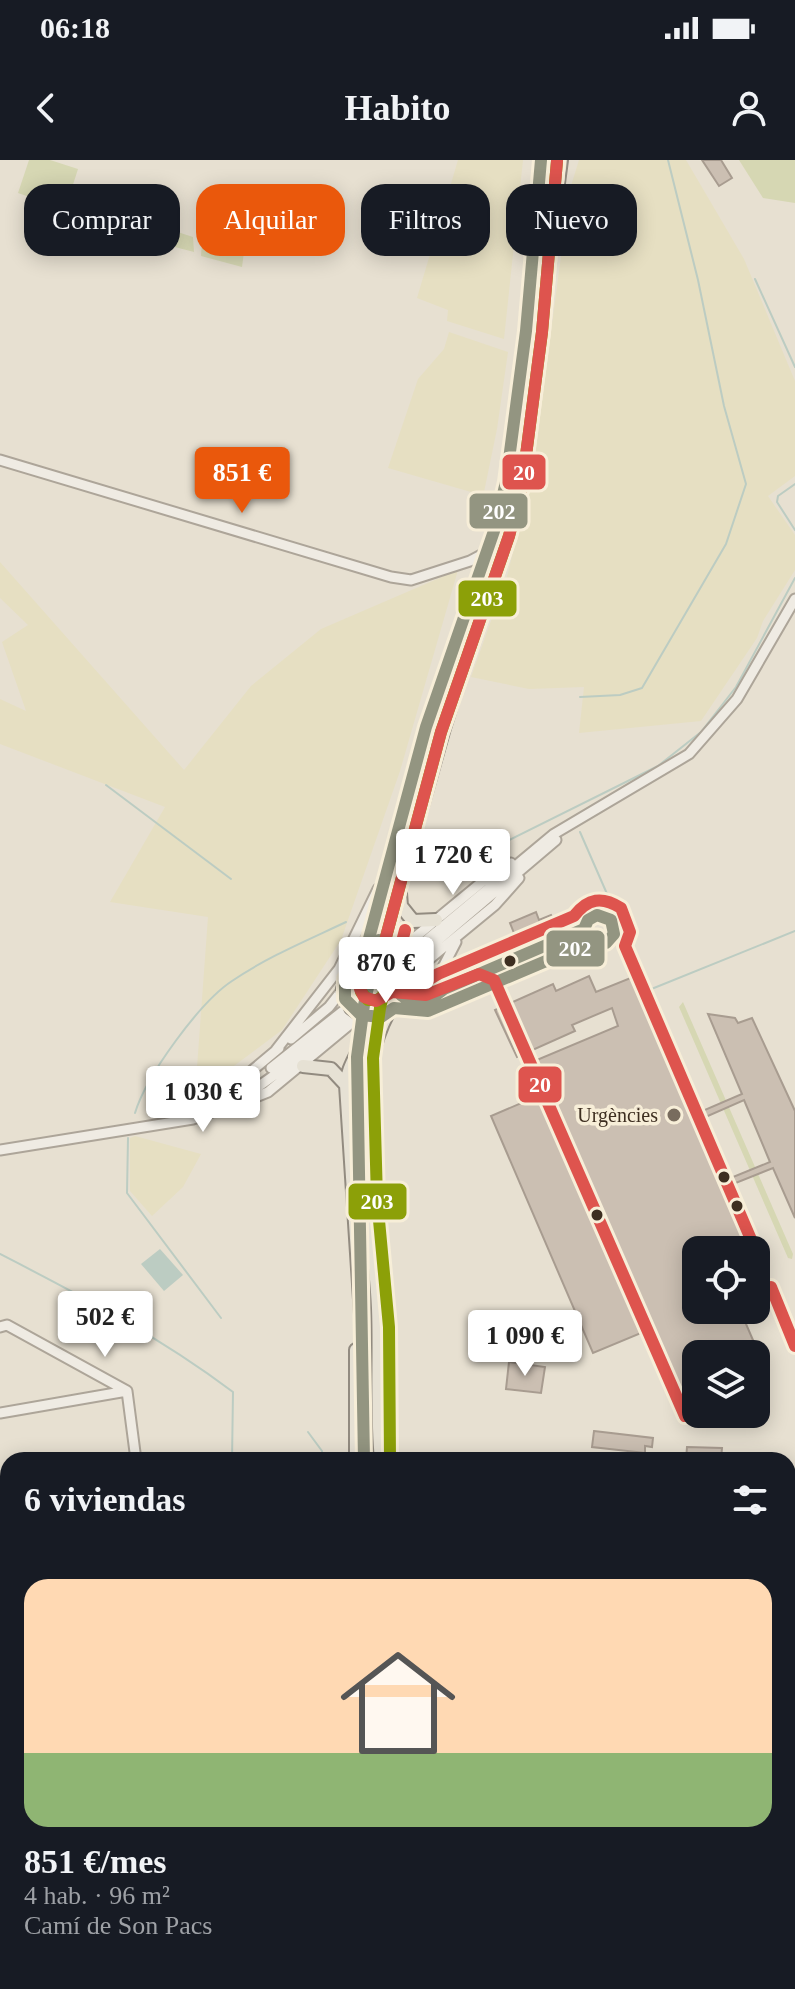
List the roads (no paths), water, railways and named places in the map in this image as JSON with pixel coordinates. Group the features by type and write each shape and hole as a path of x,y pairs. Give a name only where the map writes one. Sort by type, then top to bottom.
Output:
{"highway":[{"path":"542,271 549,244 560,160"}],"main road":[{"path":"374,1452 357,1057 364,1005 412,806 500,519 526,331 541,160"},
{"path":"381,1452 378,1310 365,1099 371,1057 388,1013 399,1001 389,972 406,861 508,519 519,466 542,271 550,160"},
{"path":"356,1452 354,1372 359,1295 346,1085 349,1069 366,1036 343,989 350,970 364,957 426,727 487,552 506,482"},
{"path":"475,607 508,519"},
{"path":"406,861 401,906 413,921 436,920"},
{"path":"360,962 389,972"},
{"path":"355,1011 388,1013"},
{"path":"303,1066 331,1069 346,1085"},
{"path":"364,1452 363,1352 368,1328 372,1224"},
{"path":"359,1295 368,1328"}],"street":[{"path":"0,460 391,577 411,580 470,561 487,552"},
{"path":"401,966 554,834 574,825 689,754 716,727 737,699 795,599"},
{"path":"0,1150 178,1121 220,1111 268,1092 303,1066 436,920 482,882 528,859"},
{"path":"389,972 416,970 495,905 528,859"},
{"path":"276,1050 339,969 384,879"},
{"path":"457,983 447,979 442,969 452,947 465,930"},
{"path":"204,1110 313,1022 343,989"},
{"path":"178,1121 244,1089 355,1011"},
{"path":"220,1111 290,1063 355,1011"},
{"path":"0,1327 7,1325 127,1391"},
{"path":"0,1413 127,1391"},
{"path":"127,1391 135,1452"}],"waterway":[{"path":"580,697 620,695 642,688 726,544 746,484 724,406 698,280 668,160"},
{"path":"755,279 795,367"},
{"path":"795,484 778,496 777,502 795,530"},
{"path":"429,880 658,766 701,732 736,687 795,578"},
{"path":"106,785 231,879"},
{"path":"580,832 649,990 795,931"},
{"path":"135,1113 162,1061 190,1022 219,991 259,964 346,922"},
{"path":"128,1138 127,1193 221,1318"},
{"path":"0,1254 149,1335 233,1392 232,1452"},
{"path":"308,1432 322,1452"}],"place":[{"name":"Urgències","path":"674,1115"}]}
